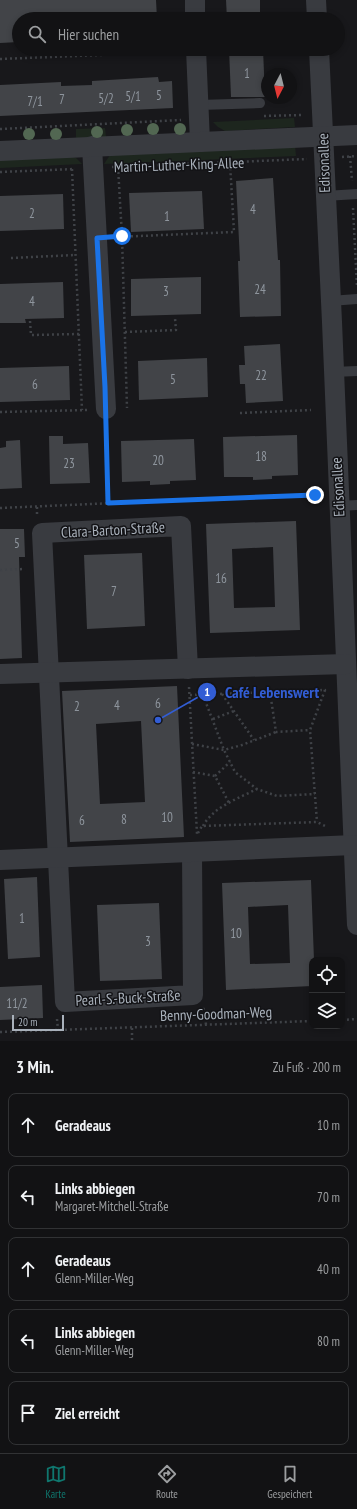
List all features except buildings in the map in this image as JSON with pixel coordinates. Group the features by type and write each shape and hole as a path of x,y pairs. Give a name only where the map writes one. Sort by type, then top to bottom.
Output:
{"street":[{"path":"195,0 195,12"},
{"path":"316,0 317,12"},
{"path":"196,56 200,142"},
{"name":"Edisonallee","path":"319,56 333,372 345,502 346,664 356,870 357,925"},
{"name":"Martin-Luther-King-Allee","path":"0,151 357,135"},
{"path":"92,146 106,409"},
{"name":"Clara-Barton-Straße","path":"48,672 42,533 181,526 188,668"},
{"path":"0,674 346,664"},
{"name":"Pearl-S.-Buck-Straße","path":"48,672 65,1002 193,995 192,852"},
{"path":"0,860 354,845"}],"lane":[{"path":"199,112 260,103"},
{"path":"325,196 355,194"},
{"path":"330,301 357,299"},
{"path":"333,372 357,371"}],"path":[{"path":"0,59 65,56"},
{"path":"0,129 199,112"},
{"path":"260,116 322,114"},
{"path":"350,156 355,194 357,291"},
{"name":"Martin-Luther-King-Allee","path":"0,172 230,163 357,156"},
{"path":"97,238 234,232 230,163"},
{"path":"118,167 122,236 127,408"},
{"path":"72,169 82,410"},
{"path":"11,258 75,255"},
{"path":"125,332 176,330 175,318"},
{"path":"30,321 31,335 79,334"},
{"path":"0,412 106,409 108,503"},
{"path":"240,413 311,410"},
{"path":"0,508 108,503 345,502"},
{"path":"0,570 44,568"},
{"path":"188,668 197,836 207,818 229,803 257,789"},
{"path":"190,695 325,690 310,730 318,822"},
{"path":"270,692 276,732"},
{"path":"222,694 254,740"},
{"path":"203,695 224,750 235,772 257,789 277,796 316,794"},
{"path":"213,719 234,711"},
{"path":"192,744 224,750 276,732 310,730"},
{"path":"215,776 230,762"},
{"path":"193,772 215,776"},
{"path":"215,776 229,803"},
{"path":"202,826 318,822 330,828"},
{"path":"345,1020 357,1019"},
{"name":"Benny-Goodman-Weg","path":"0,1032 309,1021"},
{"path":"132,1028 132,1041"}],"shaded area":[{"path":"294,118 295,127 225,131 213,122"},
{"path":"105,128 106,137 76,138 76,129"},
{"path":"295,145 296,156 104,164 110,155"},
{"path":"68,156 76,158 82,164 0,168 0,159"}],"place":[{"name":"Café Lebenswert","path":"158,720"}],"route":[{"path":"122,236 97,238 105,387 108,503 315,495"}]}
